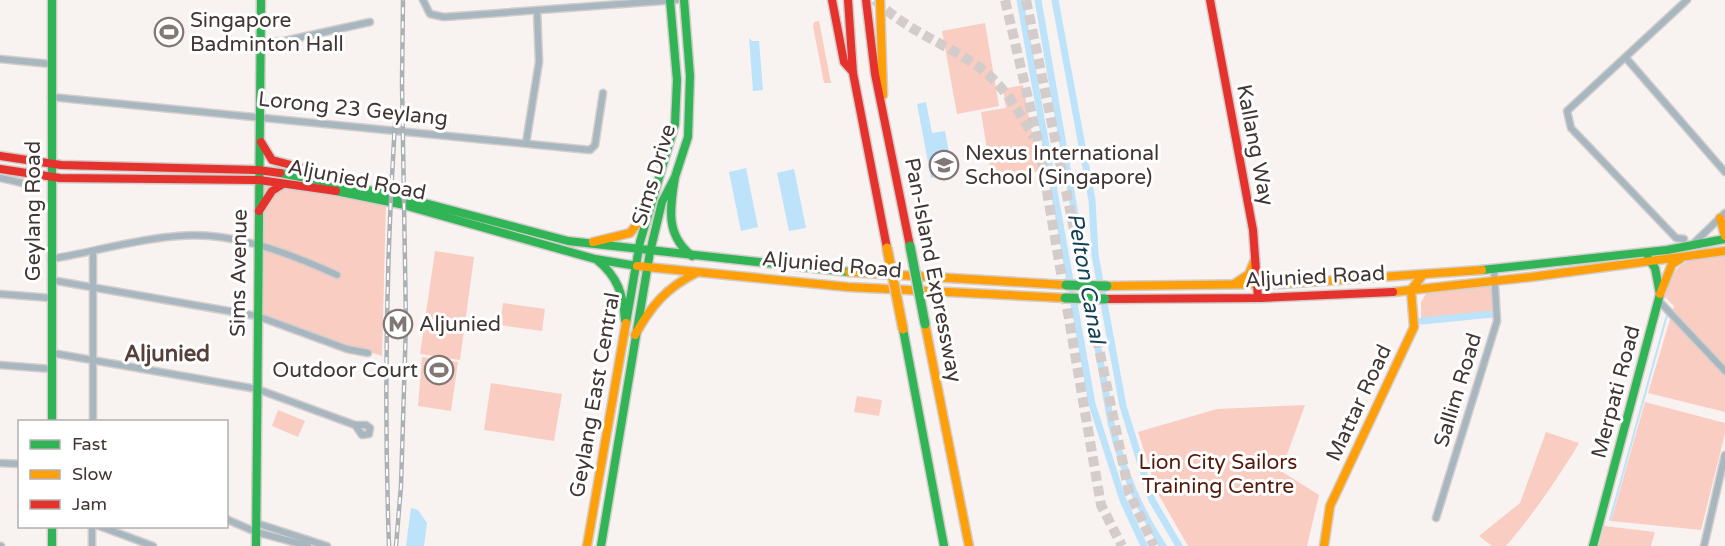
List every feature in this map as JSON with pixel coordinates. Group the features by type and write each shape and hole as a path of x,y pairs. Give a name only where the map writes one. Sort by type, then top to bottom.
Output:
{"main road":[{"name":"Geylang Road","path":"52,0 52,420"},
{"name":"Sims Avenue","path":"256,546 261,0"},
{"name":"Sims Drive","path":"639,251 648,210 665,164 677,107 670,0"},
{"name":"Sims Drive","path":"650,252 662,202 675,177 689,125 690,76 684,0"},
{"path":"832,0 844,62 853,73"},
{"name":"Pan-Island Expressway","path":"848,0 853,73 944,546"},
{"path":"866,0 879,68"},
{"path":"879,68 880,0"},
{"name":"Kallang Way","path":"1210,0 1253,231 1258,298"},
{"name":"Pan-Island Expressway","path":"879,68 882,105 969,546"},
{"path":"258,133 264,150 272,160 314,171 334,182"},
{"name":"Aljunied Road","path":"0,156 51,164 259,175 334,182 398,196 545,236 639,251 848,272 1066,285 1257,285 1422,276 1494,270 1642,250 1688,241 1706,243 1725,237"},
{"name":"Aljunied Road","path":"0,169 51,177 259,175 285,184 393,203 595,259 848,287 1065,298 1258,298 1411,290 1495,282 1682,258 1725,250"},
{"path":"675,177 669,216 671,230 680,246 695,257"},
{"path":"258,213 272,190 285,184"},
{"path":"585,244 630,233 648,210"},
{"path":"1723,216 1721,228 1725,237"},
{"name":"Merpati Road","path":"1593,546 1659,298 1652,262 1642,250"},
{"name":"Geylang East Central","path":"588,546 625,320 639,251"},
{"name":"Geylang East Central","path":"601,546 650,252"},
{"path":"1232,285 1249,274 1255,258"},
{"path":"1659,298 1672,264 1682,258"},
{"path":"595,259 611,271 619,283 623,295 625,320"},
{"path":"635,335 657,296 666,288 698,272"},
{"path":"1411,290 1422,276"},
{"name":"Mattar Road","path":"1324,546 1330,506 1414,327 1411,290"},
{"path":"52,528 52,546"}],"street":[{"path":"423,0 430,14 444,17 676,0"},
{"path":"1687,0 1567,111 1567,118 1571,128 1676,238 1688,241 1710,228 1723,216"},
{"path":"526,143 539,62 537,10"},
{"path":"260,42 284,41 370,22"},
{"path":"1626,58 1725,172"},
{"path":"0,59 51,64"},
{"name":"Lorong 23 Geylang","path":"51,97 594,149 603,93"},
{"path":"0,178 27,184"},
{"path":"1707,253 1706,243 1710,228"},
{"path":"51,259 177,236 216,237 257,246 338,275"},
{"path":"93,252 93,420"},
{"name":"Sallim Road","path":"1436,518 1497,321 1494,270"},
{"path":"51,280 257,316 347,349 368,353"},
{"path":"0,294 51,298"},
{"path":"1659,298 1725,371"},
{"path":"52,353 257,389 355,425"},
{"path":"0,365 51,369"},
{"path":"1704,546 1725,455"},
{"path":"0,463 18,464"},
{"path":"228,520 327,546"},
{"path":"256,527 308,546"},
{"path":"92,528 92,546"},
{"path":"104,528 153,546"}],"green space":[{"path":"819,21 831,83 824,83 813,26 814,22"},
{"path":"985,23 999,106 957,114 942,31"},
{"path":"1023,85 1039,171 992,180 981,112 1006,108 1003,89"},
{"path":"259,180 386,201 382,356 257,316"},
{"path":"435,251 474,257 460,360 420,354"},
{"path":"1725,254 1725,412 1648,393 1674,306 1663,295 1668,283 1679,267 1686,262"},
{"path":"1489,286 1492,289 1494,313 1421,319 1421,302 1427,292"},
{"path":"503,303 545,309 542,331 500,325"},
{"path":"422,357 458,362 451,411 418,406"},
{"path":"491,383 562,394 554,441 484,430"},
{"path":"857,396 882,400 879,416 854,412"},
{"path":"1645,402 1725,423 1725,433 1701,530 1611,521"},
{"name":"Lion City Sailors Training Centre","path":"1305,405 1281,471 1319,495 1307,546 1188,546 1157,492 1138,432 1217,409"},
{"path":"278,410 305,421 298,437 272,426"},
{"path":"1546,432 1579,443 1545,496 1506,546 1492,546 1479,536 1520,503"},
{"path":"1604,526 1655,532 1651,546 1599,546"}],"water":[{"path":"749,38 752,41 759,41 763,90 753,91"},
{"path":"926,102 932,133 945,131 953,174 931,178 917,104"},
{"path":"746,168 758,227 741,231 729,172"},
{"path":"794,169 806,228 789,231 777,173"},
{"path":"411,508 418,510 427,523 424,546 406,546"}],"waterway":[{"name":"Pelton Canal","path":"1020,0 1092,404 1123,500 1144,546"},
{"name":"Pelton Canal","path":"1038,0 1111,423 1131,487 1145,517 1163,546"},
{"name":"Pelton Canal","path":"1055,0 1092,200 1095,255 1123,406 1152,500 1179,546"},
{"path":"1422,321 1493,314"},
{"path":"1610,520 1667,315"}],"tunnel":[{"path":"875,0 899,20 986,72 1009,98 1034,137"},
{"path":"1005,0 1039,145 1101,505 1122,546"},
{"path":"1026,0 1129,492 1154,546"}],"railway":[{"path":"396,546 401,486 406,323 403,0"},
{"path":"389,546 387,334 395,123"}],"traffic: fast":[{"path":"52,0 52,420"},
{"path":"256,546 261,0"},
{"path":"626,323 640,242 675,124 677,80 670,0"},
{"path":"601,546 650,252 662,202 675,177 688,137 690,76 684,0"},
{"path":"280,173 398,196 568,241 849,272"},
{"path":"675,177 671,210 673,230 683,248 692,256"},
{"path":"336,191 400,204 595,259 637,266"},
{"path":"1482,270 1667,250 1725,239"},
{"path":"910,246 925,324"},
{"path":"1593,546 1660,294 1655,268 1648,258"},
{"path":"597,260 615,280 623,302 625,320"},
{"path":"1066,285 1107,286"},
{"path":"1065,298 1105,299"},
{"path":"903,329 944,546"},
{"path":"52,528 52,546"}],"traffic: slow":[{"path":"880,0 883,95"},
{"path":"593,242 630,233 648,210"},
{"path":"1720,218 1725,236"},
{"path":"887,248 903,329"},
{"path":"1393,292 1531,277 1725,251"},
{"path":"1234,284 1249,274 1255,259"},
{"path":"1660,294 1672,264 1680,259"},
{"path":"637,266 848,287 1065,298"},
{"path":"1107,286 1279,284 1482,270"},
{"path":"849,272 1066,285"},
{"path":"635,335 660,299 676,285 696,273"},
{"path":"1324,546 1330,506 1414,327 1411,290 1422,276"},
{"path":"587,546 626,323"},
{"path":"925,324 969,546"}],"traffic: jam":[{"path":"832,0 844,62 853,72"},
{"path":"848,0 853,73 887,248"},
{"path":"866,0 875,74 910,246"},
{"path":"1210,0 1253,230 1258,298"},
{"path":"261,142 272,160 314,171 327,178"},
{"path":"0,156 61,165 258,170 280,173"},
{"path":"0,169 60,178 259,180 336,191"},
{"path":"259,211 272,191 283,184"},
{"path":"1105,299 1260,298 1393,292"}],"place":[{"name":"Singapore Badminton Hall","path":"169,32"},
{"name":"Nexus International School (Singapore)","path":"944,165"},
{"name":"Aljunied","path":"398,324"},
{"name":"Outdoor Court","path":"439,370"}],"district":[{"name":"Aljunied","path":"167,354"}]}
